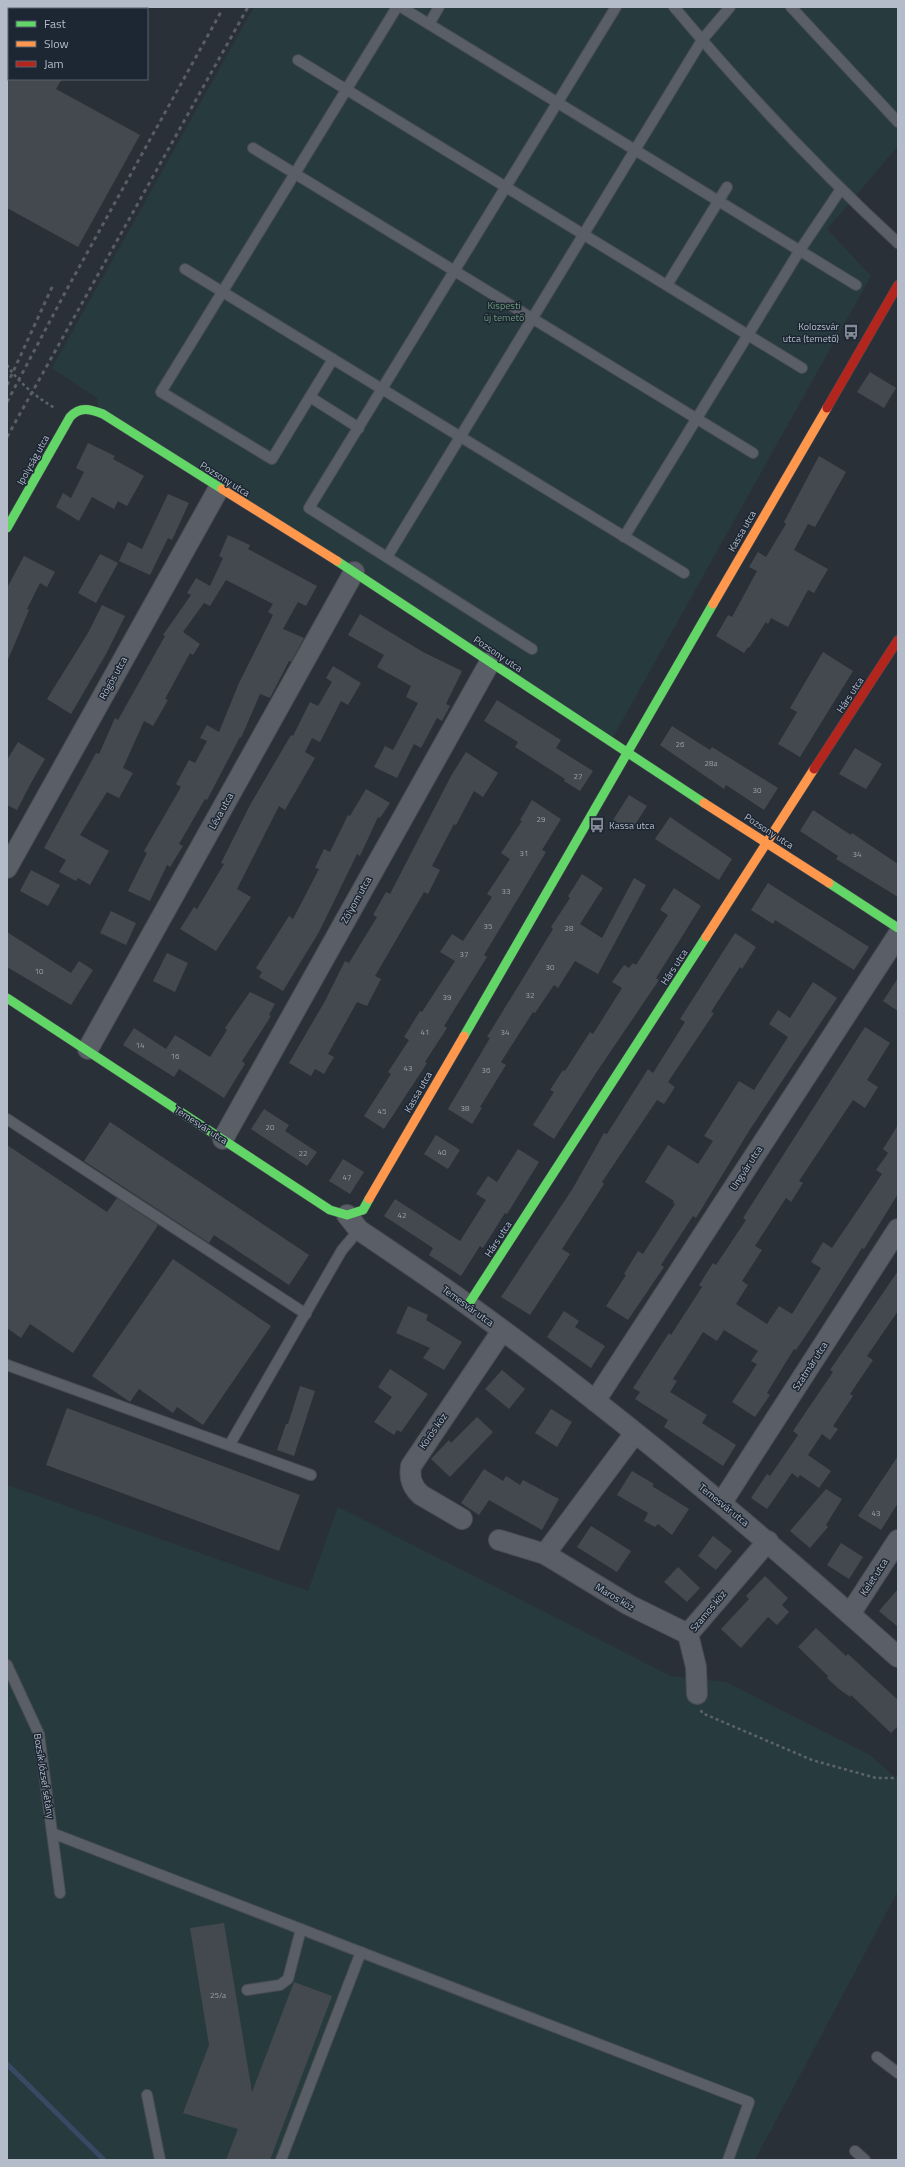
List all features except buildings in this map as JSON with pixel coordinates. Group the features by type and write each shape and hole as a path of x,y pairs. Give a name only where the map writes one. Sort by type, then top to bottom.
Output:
{"street":[{"name":"Kassa utca","path":"347,1215 363,1210 626,752 898,285"},
{"name":"Pozsony utca","path":"82,407 90,408 103,414 354,572 626,752 898,928"},
{"name":"Ipolyság utca","path":"7,528 70,417 75,410 82,407"},
{"name":"Rögös utca","path":"7,868 219,488"},
{"name":"Léva utca","path":"88,1050 354,572"},
{"name":"Hárs utca","path":"468,1305 898,640"},
{"name":"Zólyom utca","path":"223,1139 490,662"},
{"name":"Ungvár utca","path":"595,1401 898,935"},
{"name":"Temesvár utca","path":"7,998 330,1210 347,1215 360,1230 468,1305 595,1401 722,1502 898,1657"},
{"name":"Szatmár utca","path":"722,1502 898,1229"},
{"name":"Körös köz","path":"462,1519 415,1490 410,1478 411,1466 419,1451 502,1331"},
{"path":"545,1554 635,1433"},
{"name":"Maros köz","path":"499,1540 545,1554 629,1605 688,1634"},
{"name":"Kelet utca","path":"850,1614 898,1540"},
{"name":"Szamos köz","path":"697,1694 696,1667 688,1634 768,1541"}],"lane":[{"path":"333,359 272,459 161,392 397,7"},
{"path":"401,7 856,285"},
{"path":"429,24 439,7"},
{"path":"532,649 309,508 616,7"},
{"path":"674,7 702,40 841,189 898,243"},
{"path":"386,557 702,40 730,7"},
{"path":"791,7 898,122"},
{"path":"298,60 802,368"},
{"path":"253,148 753,453"},
{"path":"667,285 727,186"},
{"path":"624,537 800,250 841,189"},
{"path":"184,269 684,574"},
{"path":"310,397 359,428"},
{"path":"7,1119 306,1314"},
{"path":"230,1444 342,1250 360,1230"},
{"path":"7,1365 230,1444 311,1475"},
{"name":"Bozsik József sétány","path":"7,1665 39,1734 60,1893"},
{"path":"52,1833 750,2102 728,2160"},
{"path":"247,1990 280,1985 288,1979 301,1929"},
{"path":"281,2160 361,1952"},
{"path":"877,2057 898,2073"},
{"path":"147,2095 160,2160"},
{"path":"856,2151 865,2160"}],"path":[{"path":"7,364 12,373 32,392 45,402 70,417"},
{"path":"697,1694 702,1713 812,1760 876,1778 898,1778"}],"green space":[{"name":"Kispesti új temető","path":"254,7 898,7 898,146 827,229 871,276 613,737 99,415 97,398 52,368"},
{"path":"7,1485 308,1591 338,1507 671,1676 726,1682 870,1755 898,1780 898,1891 755,2160 7,2160"}],"waterway":[{"path":"7,2064 104,2160"}],"railway":[{"path":"7,437 248,7"},
{"path":"7,402 67,289 222,10"},
{"path":"7,385 53,285"}],"traffic: fast":[{"path":"7,528 70,417 81,410 89,410 103,414 222,489"},
{"path":"337,561 704,803"},
{"path":"464,1036 713,604"},
{"path":"829,883 898,928"},
{"path":"468,1305 706,937"},
{"path":"7,998 330,1210 347,1215 363,1210 369,1199"}],"traffic: slow":[{"path":"713,604 827,408"},
{"path":"222,489 337,561"},
{"path":"706,937 814,769"},
{"path":"704,803 829,883"},
{"path":"369,1199 464,1036"}],"traffic: jam":[{"path":"827,408 898,285"},
{"path":"814,769 898,640"}],"place":[{"name":"Kolozsvár utca (temető)","path":"851,332"},
{"name":"Kassa utca","path":"597,825"}]}
